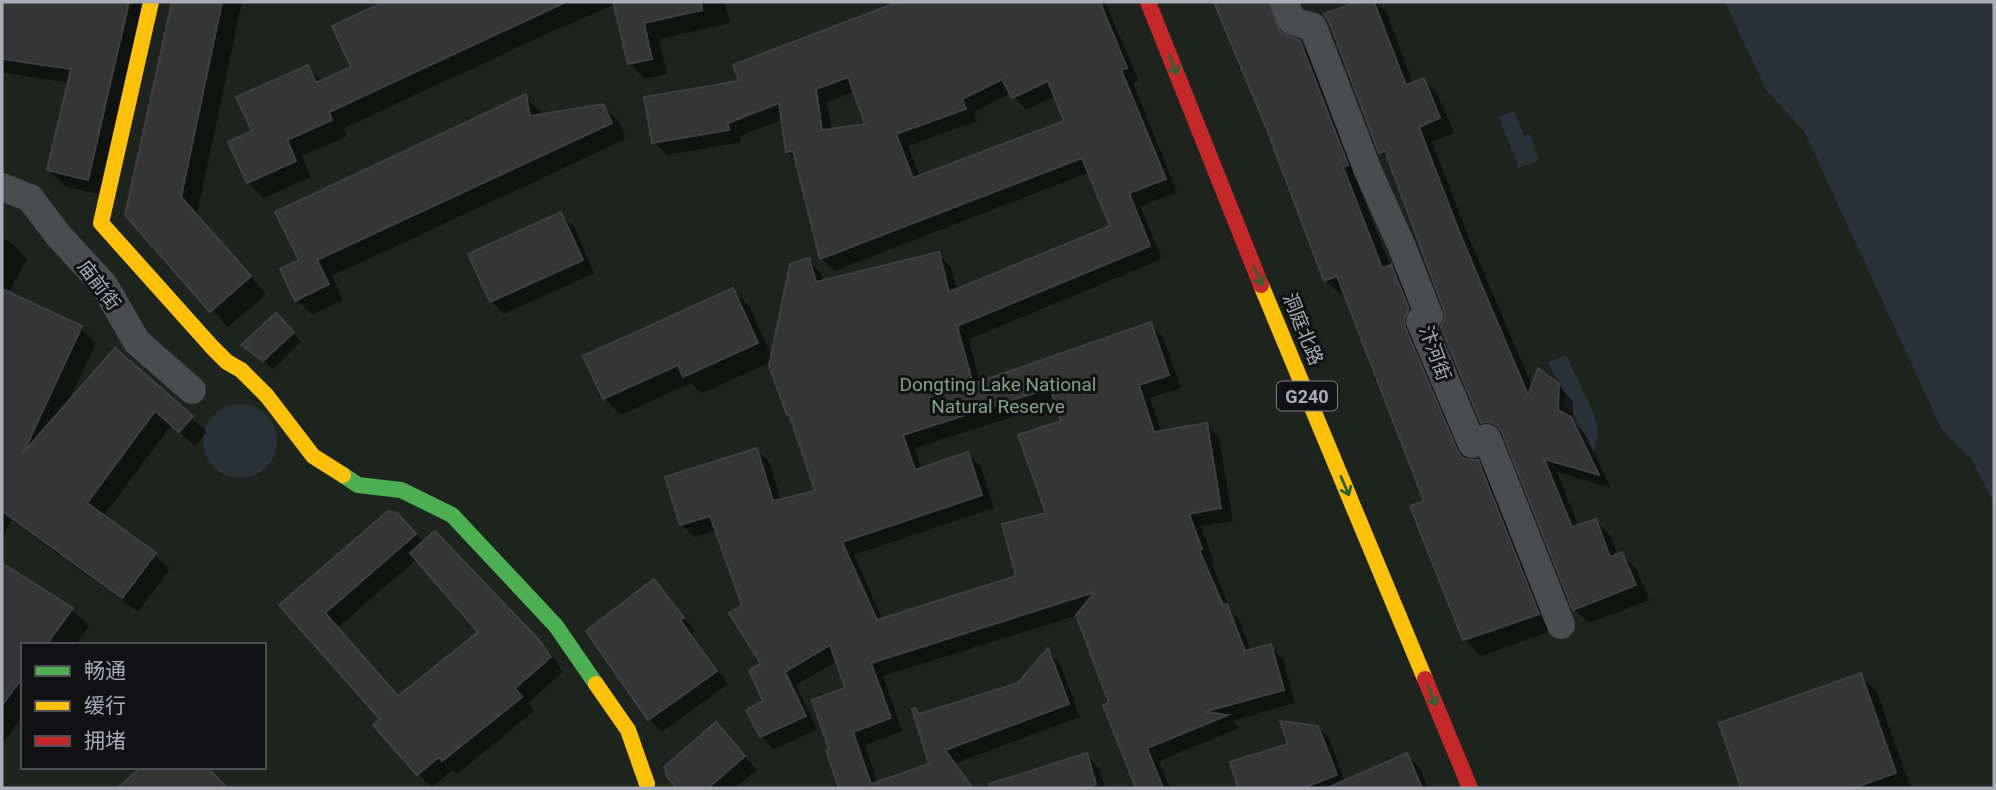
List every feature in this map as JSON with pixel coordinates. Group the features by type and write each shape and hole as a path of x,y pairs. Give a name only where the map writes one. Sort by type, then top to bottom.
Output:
{"main road":[{"path":"151,2 101,223 212,347 227,362 241,370 267,396 313,456 358,485 401,489 452,515 556,626 628,730 647,784"},
{"name":"洞庭北路","path":"1147,2 1283,339 1470,788"},
{"path":"1359,479 1486,788"}],"street":[{"name":"汴河街","path":"1284,2 1292,21 1313,27 1368,171 1429,316 1420,320 1472,444 1487,438 1561,625"},
{"name":"庙前街","path":"2,187 30,198 58,235 104,285 137,342 192,390"}],"green space":[{"name":"Dongting Lake National Natural Reserve","path":"2,2 1994,2 1994,788 2,788"}],"shaded area":[{"path":"1725,2 1994,2 1994,503 1970,457 1941,428 1804,131 1766,90"},
{"path":"1514,111 1524,136 1529,134 1539,160 1519,168 1499,117"},
{"path":"1566,355 1594,414 1598,434 1593,453 1574,414 1564,407 1563,388 1548,362"},
{"path":"240,404 261,410 271,420 277,441 271,462 261,472 240,478 219,472 209,462 203,441 209,420 219,410"}],"building":[{"path":"2,2 129,2 88,180 47,170 71,69 2,59"},
{"path":"172,2 222,2 181,197 251,276 210,312 125,215"},
{"path":"384,2 566,2 329,112 332,120 287,140 296,161 247,183 228,142 252,131 236,97 308,65 316,83 351,67 332,26"},
{"path":"613,2 701,2 702,10 644,23 652,59 628,64"},
{"path":"898,2 1100,2 1127,68 1121,70 1166,179 1129,193 1150,246 957,326 973,384 1151,322 1169,375 1139,385 1154,432 1207,423 1221,508 1189,514 1202,549 1199,550 1223,605 1227,604 1245,651 1271,644 1284,690 1204,712 1228,715 1147,748 1163,788 1136,788 1103,705 1109,703 1076,615 1095,592 871,663 891,718 853,732 871,784 929,764 912,709 915,708 919,714 1018,683 1048,648 1069,704 945,750 973,788 839,788 812,700 845,688 830,645 785,672 806,716 760,737 746,710 763,701 749,670 761,664 729,613 742,605 710,516 680,525 665,477 757,448 773,501 815,491 789,414 787,415 769,366 790,264 809,258 816,282 939,252 949,292 1110,226 1082,158 820,259 793,151 786,152 779,103 728,123 729,130 652,143 644,97 739,81 733,65","holes":["848,77 865,124 822,130 816,89","1002,79 1012,98 1048,81 1064,121 913,178 896,134 966,109 962,99","1050,388 1061,421 1018,435 1046,513 1002,524 1016,576 877,620 842,542 982,495 968,452 915,470 903,435"]},
{"path":"1214,2 1268,2 1281,33 1300,41 1348,165 1343,167 1382,268 1391,265 1409,309 1404,319 1405,327 1457,450 1462,458 1478,460 1539,614 1463,640 1410,506 1424,501 1337,276 1324,281 1266,127"},
{"path":"1357,2 1374,2 1406,85 1424,78 1440,118 1419,127 1460,234 1528,395 1538,368 1559,384 1558,410 1571,417 1599,475 1544,459 1572,527 1596,519 1610,557 1622,552 1636,585 1573,610 1502,432 1497,425 1481,423 1441,327 1445,318 1444,310 1385,151 1379,153 1324,14"},
{"path":"526,94 530,116 603,104 612,123 317,260 329,284 295,301 280,269 299,260 275,212"},
{"path":"561,212 583,260 490,302 468,254"},
{"path":"733,288 758,343 683,377 678,365 603,399 583,356"},
{"path":"2,289 82,326 23,453 115,348 193,416 179,432 155,411 87,503 156,553 122,598 2,511"},
{"path":"276,313 294,332 263,361 241,345"},
{"path":"388,511 397,513 416,534 325,613 398,696 478,632 410,553 435,531 539,640 551,657 515,688 522,697 442,761 439,757 417,775 373,725 380,719 279,605"},
{"path":"2,563 73,608 47,643 21,643 21,680 2,705"},
{"path":"654,579 684,618 680,620 717,671 648,720 586,631"},
{"path":"1861,673 1896,773 1853,788 1741,788 1719,723"},
{"path":"1280,721 1318,726 1337,775 1303,788 1238,788 1230,762 1288,744"},
{"path":"716,722 745,756 708,788 677,788 668,778 664,767"},
{"path":"1087,753 1096,784 1084,788 990,788 989,784"},
{"path":"1407,753 1422,788 1327,788"},
{"path":"139,769 209,769 227,788 118,788"}],"traffic: fast":[{"path":"343,475 358,485 401,490 452,515 556,626 596,684"}],"traffic: slow":[{"path":"151,2 101,223 212,347 227,362 241,370 267,396 313,456 343,475"},
{"path":"1261,285 1425,679"},
{"path":"596,684 628,730 647,784"}],"traffic: jam":[{"path":"1148,2 1261,285"},
{"path":"1425,679 1470,788"}]}
